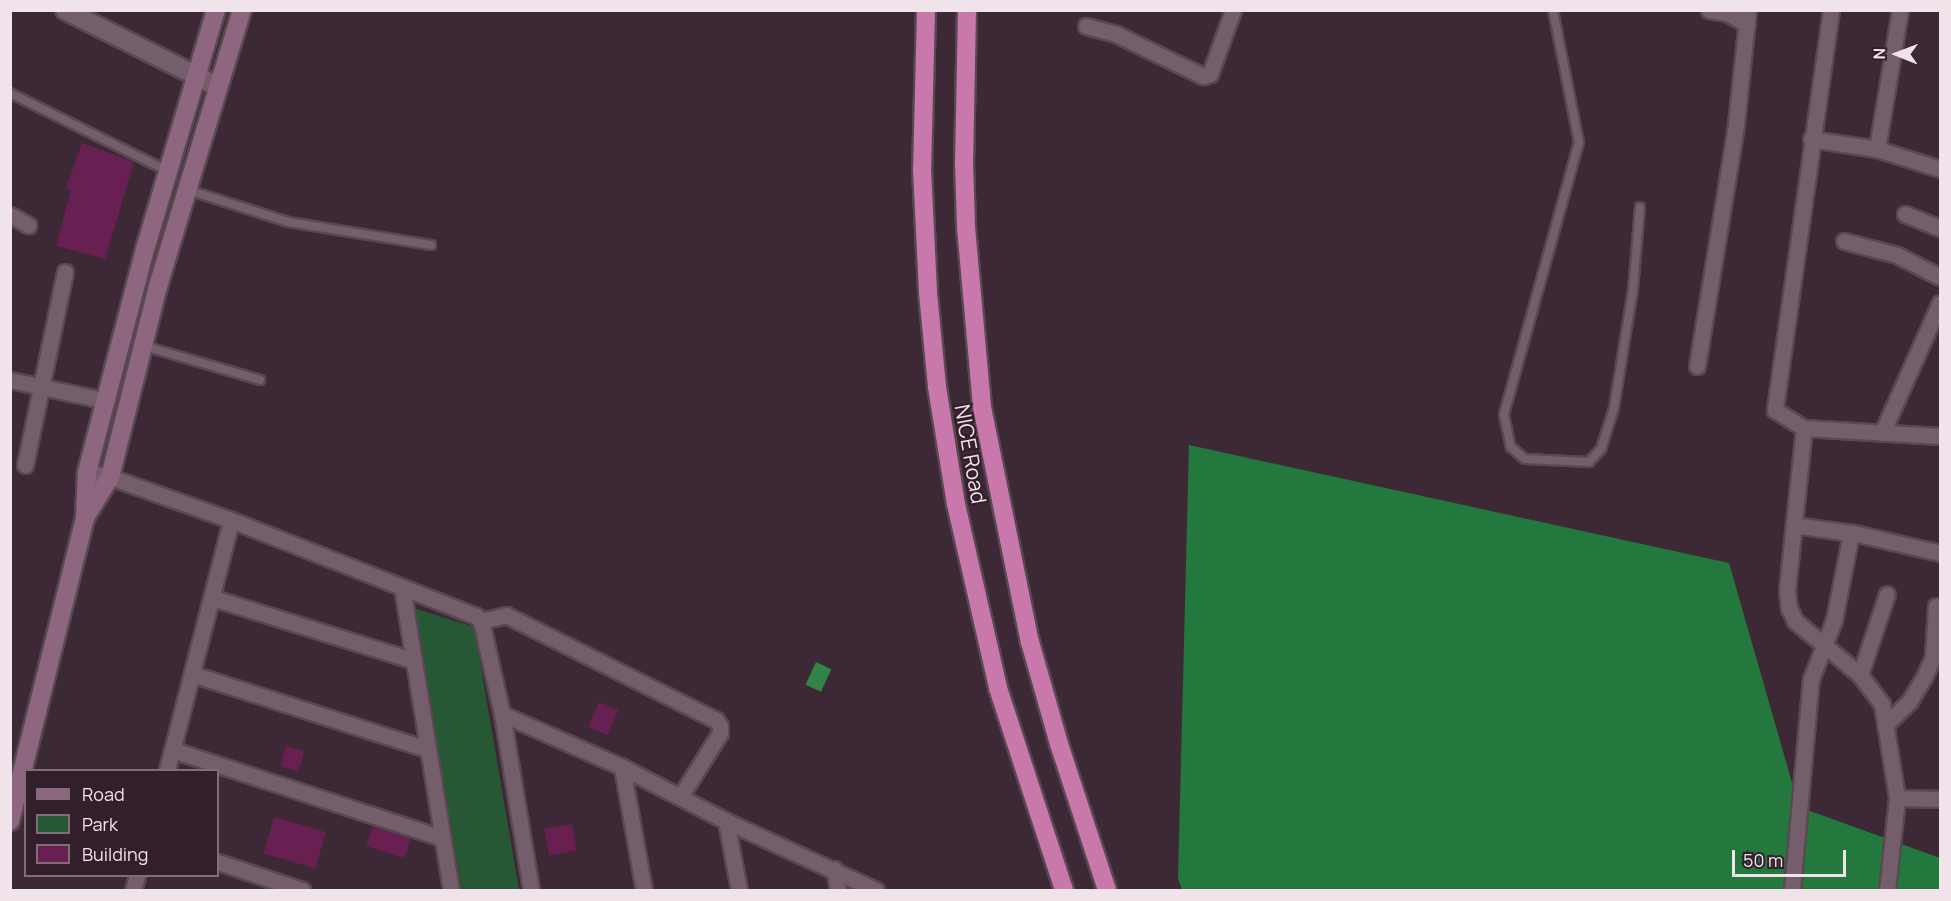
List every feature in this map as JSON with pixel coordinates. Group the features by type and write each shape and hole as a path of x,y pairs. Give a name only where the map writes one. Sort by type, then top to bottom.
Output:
{"highway":[{"name":"NICE Road","path":"926,10 922,169 928,293 938,399 961,527 998,688 1064,891"},
{"name":"NICE Road","path":"967,10 964,111 966,205 970,289 982,407 1030,642 1059,744 1107,891"}],"main road":[{"path":"27,769 85,517 87,472 168,172 216,10"},
{"path":"85,517 110,477 158,286 242,10"},
{"path":"10,821 22,793"}],"street":[{"path":"65,10 217,86"},
{"path":"1086,26 1116,34 1203,76 1210,74 1233,10"},
{"path":"1697,366 1736,124 1747,17 1709,10"},
{"path":"1831,10 1811,139 1775,411 1804,428 1941,436"},
{"path":"1877,149 1900,10"},
{"path":"1811,139 1877,149 1939,164"},
{"path":"1905,214 1941,228"},
{"path":"10,215 28,225"},
{"path":"1844,241 1897,255 1941,277"},
{"path":"25,465 65,272"},
{"path":"1882,433 1941,303"},
{"path":"10,380 107,401"},
{"path":"1804,428 1787,590 1789,608 1795,621 1860,675 1882,704 1897,798 1887,891"},
{"path":"87,472 110,477 231,520 402,587 481,621 506,615 716,720 720,733 680,797"},
{"path":"168,769 213,598 231,520"},
{"path":"1794,525 1851,533 1941,553"},
{"path":"1792,891 1811,679 1834,620 1851,533"},
{"path":"402,587 451,891"},
{"path":"1860,675 1887,594"},
{"path":"213,598 412,660"},
{"path":"1885,725 1909,702 1933,657 1936,606"},
{"path":"481,621 502,714 531,891"},
{"path":"192,674 427,749"},
{"path":"502,714 622,767 726,821 834,869 876,891"},
{"path":"173,750 442,838"},
{"path":"622,767 644,891"},
{"path":"1897,798 1941,799"},
{"path":"726,821 739,891"},
{"path":"219,862 302,891"},
{"path":"834,869 838,891"}],"lane":[{"path":"1553,10 1579,142 1504,415 1511,447 1526,459 1589,462 1601,449 1614,408 1633,289 1640,207"},
{"path":"10,93 168,172"},
{"path":"187,189 288,222 431,245"},
{"path":"144,346 260,380"}],"green space":[{"path":"413,608 474,627 519,890 462,890"}],"shaded area":[{"path":"1189,445 1729,563 1799,807 1940,858 1940,890 1182,890 1178,878"},
{"path":"816,662 831,669 821,692 805,685"}],"building":[{"path":"82,143 134,162 105,259 56,246 71,190 66,188"},
{"path":"599,702 618,710 608,735 588,727"},
{"path":"286,746 304,751 298,771 280,766"},
{"path":"274,817 326,832 315,868 264,854"},
{"path":"572,824 577,851 549,855 544,829"},
{"path":"373,826 411,838 405,858 367,846"}]}
